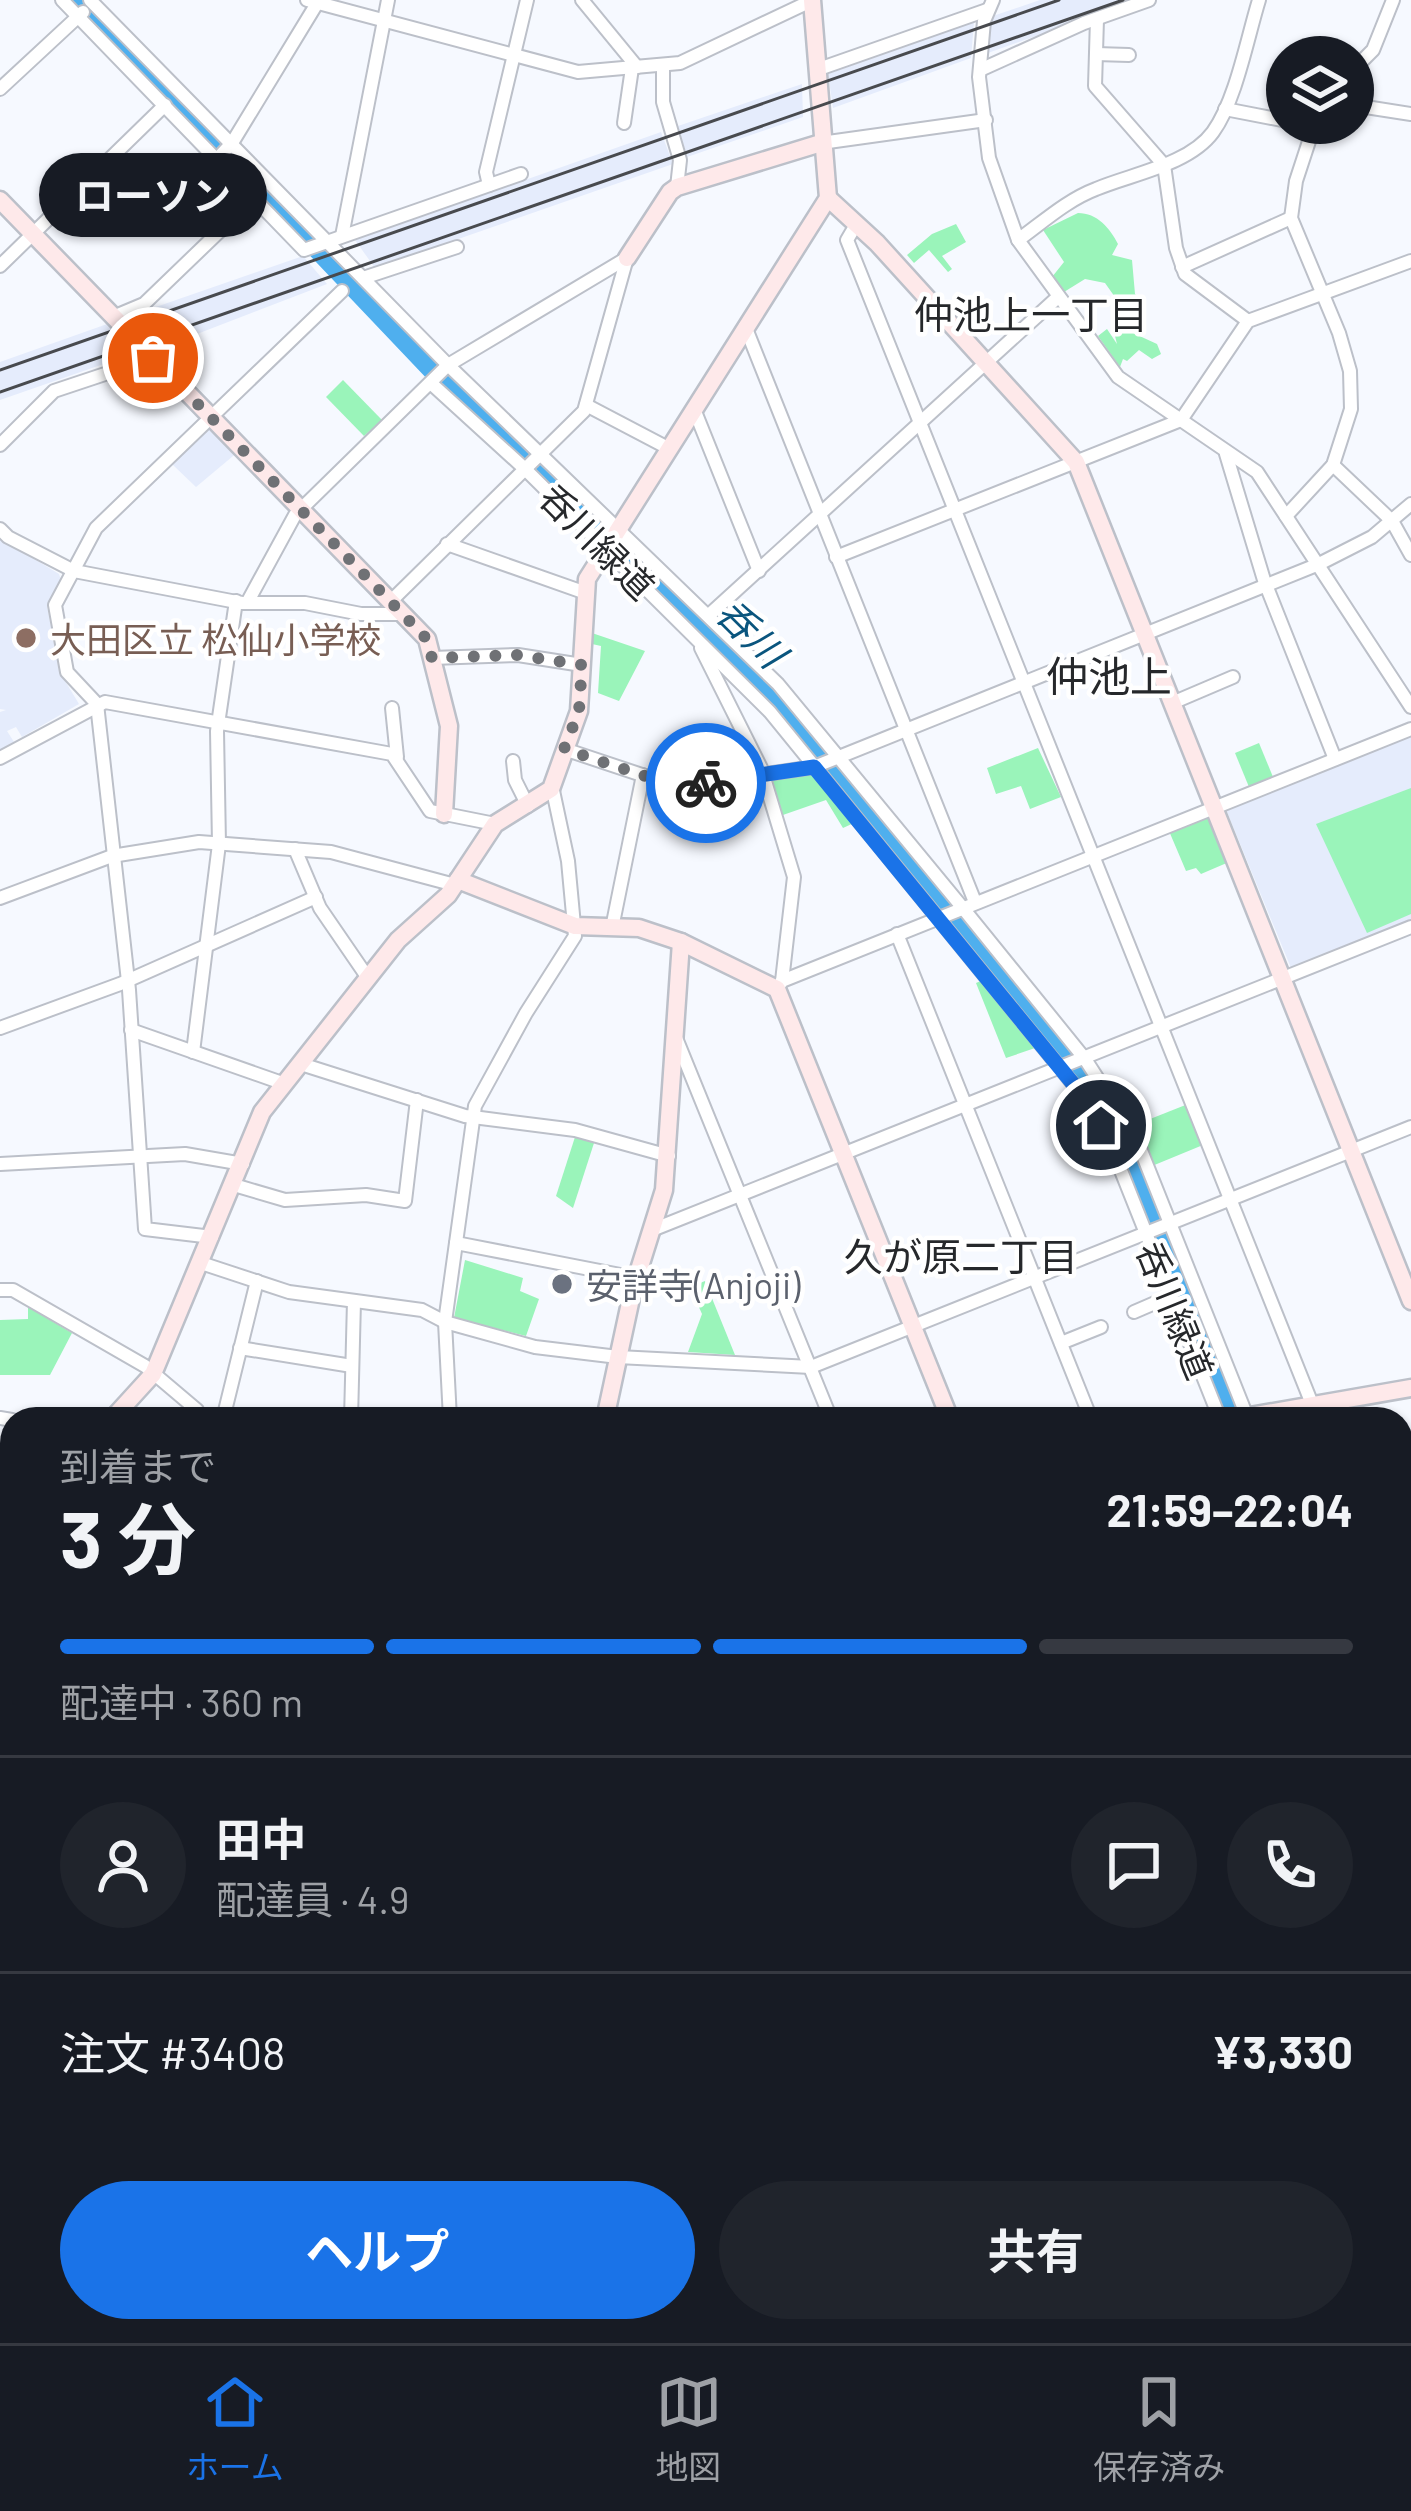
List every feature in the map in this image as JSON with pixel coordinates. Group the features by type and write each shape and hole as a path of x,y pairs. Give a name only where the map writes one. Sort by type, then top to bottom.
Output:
{"street":[{"path":"62,0 165,104 335,239 363,278 448,365 532,462 612,539 709,616 778,684 965,906 1083,1059 1136,1138 1238,1407"},
{"path":"335,239 388,0"},
{"path":"489,185 486,172 527,0"},
{"path":"582,0 634,67 623,123"},
{"path":"980,70 1149,0"},
{"path":"1018,240 1064,206 1098,188 1164,165 1210,136 1225,110 1259,0"},
{"path":"1374,48 1393,0"},
{"path":"0,89 92,2 224,152 254,198 304,250 521,174"},
{"path":"224,152 312,2 578,73 680,63 809,2 828,198 587,579 579,711 552,786 568,861 575,936 526,1013 473,1118 446,1322 450,1407"},
{"path":"816,70 990,5 980,70 991,165 1018,240 1118,376 1257,472 1411,707"},
{"path":"1097,20 1094,86 1164,165 1182,267 1190,279 1248,321 1257,321 1411,261"},
{"path":"1096,54 1129,55"},
{"path":"663,66 663,102 680,160 677,187"},
{"path":"0,266 165,104"},
{"path":"1374,108 1411,114"},
{"path":"1225,110 1266,117"},
{"path":"0,529 74,571 241,602 305,602 361,614 397,607 447,544 586,405 627,258 670,192 821,143 986,120"},
{"path":"1286,516 1333,465 1351,409 1350,371 1291,218 1304,144"},
{"path":"113,317 144,304 254,198"},
{"path":"828,198 857,223 1076,462 1283,979 1347,1153 1411,1301"},
{"path":"0,200 427,639 449,729 444,814"},
{"path":"1182,267 1291,218"},
{"path":"857,223 848,240 1313,1407"},
{"path":"363,278 458,248"},
{"path":"193,1052 219,844 219,723 241,602 301,509 448,365 627,258"},
{"path":"212,1237 146,1229 127,981 97,704 67,672 55,605 96,528 342,291"},
{"path":"709,616 1058,297"},
{"path":"836,557 1181,420 1248,321"},
{"path":"745,326 906,730 965,906"},
{"path":"0,445 54,391 153,358"},
{"name":"呑川緑道","path":"432,385 532,462 612,539 696,639 770,712 1062,1068 1101,1125 1215,1407"},
{"path":"586,405 668,448"},
{"path":"693,408 759,571"},
{"path":"1226,453 1267,586 1335,759"},
{"path":"1333,465 1392,521 1411,556"},
{"path":"564,749 678,787 815,767 1319,564 1372,537 1411,504"},
{"path":"447,544 586,593"},
{"path":"696,639 763,775 794,877 779,985 945,1407"},
{"path":"432,658 518,655 582,665"},
{"path":"1172,703 1233,677"},
{"path":"0,758 105,702 398,757"},
{"path":"392,708 398,757 430,812 495,824"},
{"path":"0,898 112,856 199,842 331,852 457,883 574,926 639,928 681,941 779,985 1411,729"},
{"path":"512,761 528,806"},
{"path":"612,928 643,775"},
{"path":"123,1407 153,1374 262,1112 398,940 442,903 495,824 552,786"},
{"path":"295,849 316,897 368,978"},
{"path":"0,1028 127,981 316,897"},
{"path":"652,1230 1408,928 1410,944"},
{"path":"897,934 1086,1407"},
{"path":"608,1407 669,1156 681,941"},
{"path":"131,1030 285,1084"},
{"path":"676,1037 826,1407"},
{"path":"301,1064 473,1118 575,1130 669,1156"},
{"path":"234,1185 285,1200 366,1195 405,1201 417,1100"},
{"path":"201,1263 289,1292 422,1310 446,1322 536,1347 618,1357 811,1367 1411,1127"},
{"path":"0,1164 140,1154 185,1154 243,1164"},
{"path":"456,1243 636,1278"},
{"path":"228,1407 256,1281"},
{"path":"0,1290 13,1290 153,1374 193,1407"},
{"path":"1134,1312 1171,1296"},
{"path":"351,1407 354,1300"},
{"path":"1061,1343 1101,1327"},
{"path":"240,1348 352,1366"},
{"path":"1332,1407 1411,1388"}],"shaded area":[{"path":"1040,0 1138,0 985,54 990,17"},
{"path":"974,22 971,58 833,108 828,74"},
{"path":"802,84 803,117 687,157 678,126"},
{"path":"661,132 673,164 375,268 355,240"},
{"path":"303,256 327,284 158,349 127,317"},
{"path":"110,323 138,352 0,400 0,362"},
{"path":"211,425 239,451 196,487 172,464"},
{"name":"大田区立 松仙小学校","path":"0,538 59,574 61,580 47,606 59,671 79,704 22,737 16,727 7,731 14,742 0,750 0,712 6,710 0,709"},
{"path":"1411,733 1411,921 1291,968 1225,807"}],"green space":[{"path":"1078,213 1107,227 1118,244 1112,255 1132,260 1135,294 1145,304 1137,309 1122,307 1105,283 1085,279 1064,292 1052,277 1064,262 1043,230"},
{"path":"956,224 966,242 942,256 952,269 948,272 929,250 914,263 907,255 932,234"},
{"path":"1127,319 1133,322 1133,333 1157,344 1161,354 1152,359 1139,350 1127,361 1123,359 1120,367 1098,336 1107,329 1117,344 1113,328"},
{"path":"343,380 382,420 364,436 326,397"},
{"path":"592,633 645,651 619,701 598,693 601,646 592,644"},
{"path":"1259,743 1273,777 1249,787 1235,753"},
{"path":"1038,748 1061,797 1030,809 1021,786 996,794 987,768"},
{"path":"817,772 856,822 843,828 826,800 780,816 769,779"},
{"path":"1411,788 1411,914 1367,933 1316,824"},
{"path":"1209,815 1229,862 1201,874 1196,868 1186,871 1169,831"},
{"path":"983,980 1038,1047 1006,1058 976,983"},
{"path":"1188,1104 1203,1145 1152,1166 1135,1125"},
{"path":"575,1137 594,1143 573,1208 556,1196"},
{"path":"465,1260 523,1278 520,1291 539,1299 526,1336 454,1318"},
{"path":"705,1281 735,1355 688,1352 702,1314 690,1287"},
{"path":"28,1307 72,1333 50,1375 0,1375 0,1320 28,1319"}],"water":[{"path":"67,0 84,0 772,687 961,912 1082,1063 1129,1136 1235,1407 1220,1407 1106,1125 1087,1096 770,712 431,383"}],"railway":[{"path":"0,370 1059,0"},
{"path":"0,392 1123,0"}],"way so far":[{"path":"153,358 425,637 432,658 518,655 582,665 579,711 564,749 678,787 706,783"}],"place":[{"name":"ローソン","path":"153,358"},
{"name":"大田区立 松仙小学校","path":"26,638"},
{"name":"安詳寺(Anjoji)","path":"562,1284"}],"district":[{"name":"仲池上一丁目","path":"1031,313"},
{"name":"仲池上","path":"1109,675"},
{"name":"久が原二丁目","path":"961,1255"}],"route":[{"path":"706,783 814,767 1083,1096 1101,1125"}],"water label":[{"name":"呑川","path":"752,632"}]}
